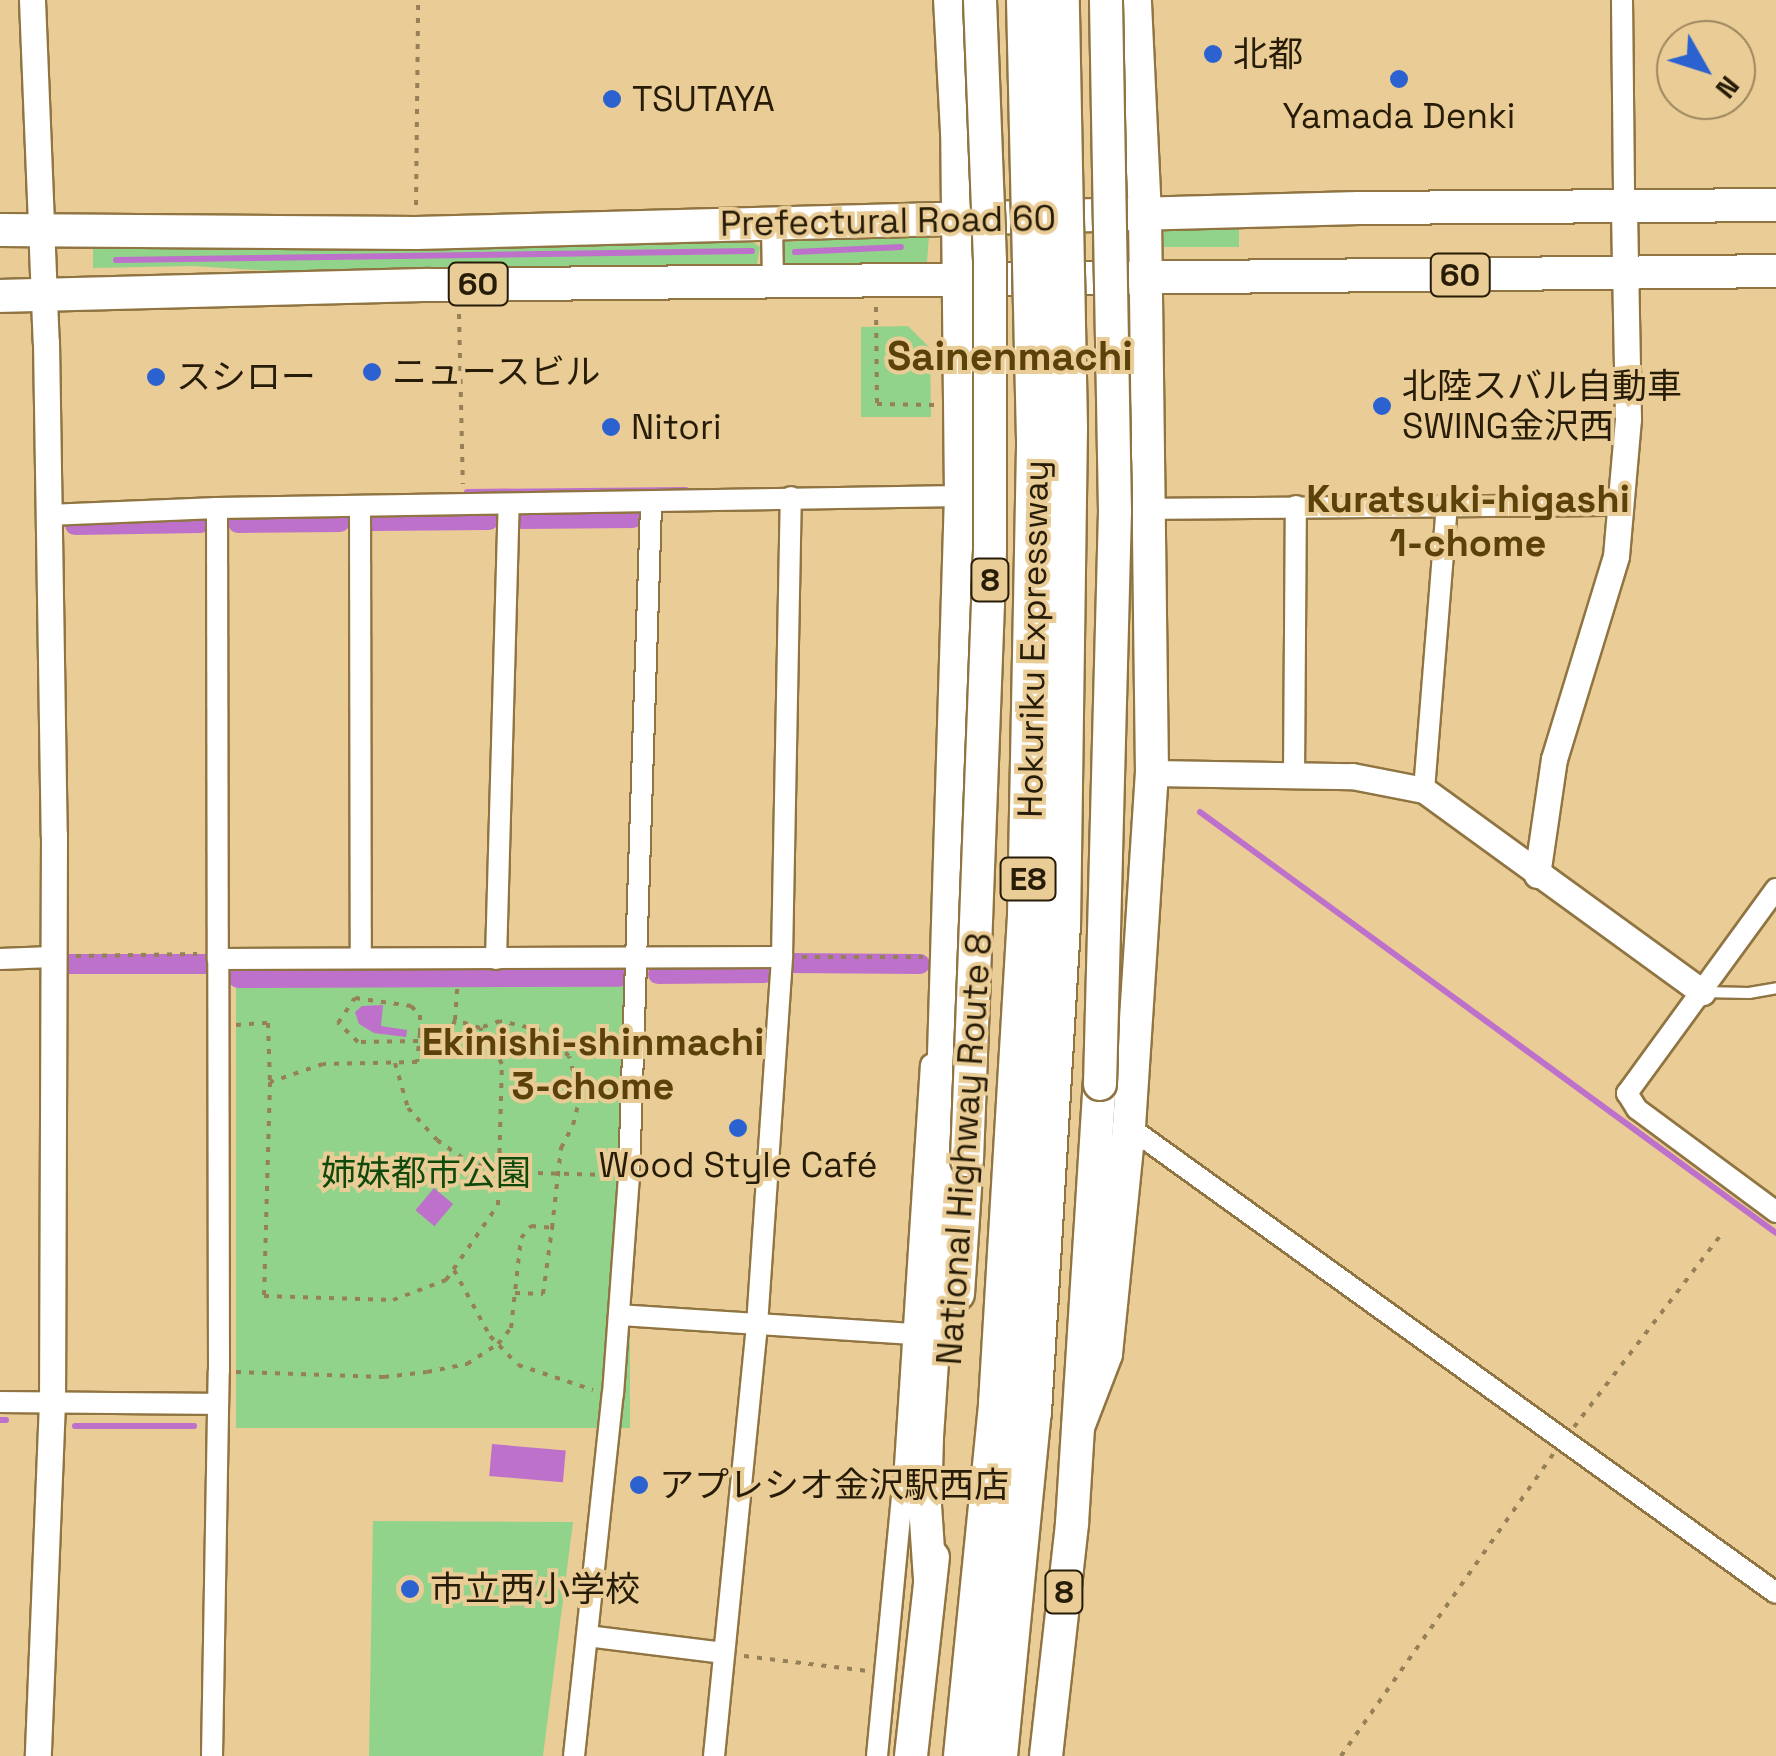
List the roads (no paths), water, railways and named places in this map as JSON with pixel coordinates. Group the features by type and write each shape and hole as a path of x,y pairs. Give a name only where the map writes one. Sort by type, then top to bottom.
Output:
{"highway":[{"name":"Hokuriku Expressway","path":"963,1756 998,1404 1027,897 1036,440 1026,0"},
{"name":"Hokuriku Expressway","path":"998,1756 1032,1412 1061,928 1068,428 1060,0"}],"main road":[{"path":"950,0 957,132 956,280"},
{"name":"National Highway Route 8","path":"911,1756 967,1160 990,550 990,261 980,0"},
{"name":"8","path":"1046,1756 1078,1426 1100,1084 1114,512 1106,0"},
{"name":"8","path":"1078,1426 1106,1354 1129,1128 1152,773 1145,216 1135,0"},
{"name":"Prefectural Road 60","path":"0,230 416,233 1624,203 1776,205"},
{"name":"Prefectural Road 60","path":"0,296 426,285 1776,271"},
{"name":"8","path":"930,1578 925,1505 936,963 962,496 956,280"}],"street":[{"path":"32,0 44,295 54,834 52,1402 38,1756"},
{"path":"1537,875 1554,759 1616,556 1623,505 1628,418 1622,0"},
{"path":"772,225 774,282"},
{"path":"48,515 217,508 962,496"},
{"path":"714,1756 758,1325 782,957 791,497"},
{"path":"574,1756 612,1394 629,1175 652,502"},
{"path":"496,959 509,504"},
{"path":"1424,790 1447,504"},
{"path":"1146,509 1623,505"},
{"path":"360,506 361,958"},
{"path":"1294,775 1296,506"},
{"path":"212,1756 219,1371 217,508"},
{"path":"1152,773 1352,776 1424,790 1702,992"},
{"path":"1776,889 1627,1093 1637,1109 1776,1212"},
{"path":"0,959 52,957"},
{"path":"218,959 782,957"},
{"path":"877,1756 905,1466 936,963"},
{"path":"1129,1128 1776,1592"},
{"path":"619,1315 914,1334"},
{"path":"0,1402 218,1404"},
{"path":"905,1466 925,1505"},
{"path":"587,1636 724,1654"},
{"path":"879,1734 891,1737 892,1756"}],"lane":[{"path":"1702,992 1749,993 1776,988"}],"waterway":[{"path":"795,252 901,247"},
{"path":"116,260 752,251"},
{"path":"467,492 686,490"},
{"path":"522,519 633,518"},
{"path":"373,521 489,520"},
{"path":"238,523 340,522"},
{"path":"75,525 201,523"},
{"path":"1200,812 1776,1233"},
{"path":"789,963 920,964"},
{"path":"67,964 205,964"},
{"path":"658,974 765,973"},
{"path":"238,978 619,977"},
{"path":"0,1420 6,1420"},
{"path":"75,1426 194,1426"}],"place":[{"name":"北都","path":"1213,54"},
{"name":"Yamada Denki","path":"1399,79"},
{"name":"TSUTAYA","path":"612,99"},
{"name":"ニュースビル","path":"372,372"},
{"name":"スシロー","path":"156,377"},
{"name":"北陸スバル自動車 SWING金沢西","path":"1382,406"},
{"name":"Nitori","path":"611,427"},
{"name":"Wood Style Café","path":"738,1128"},
{"name":"アプレシオ金沢駅西店","path":"639,1485"},
{"name":"市立西小学校","path":"410,1589"}],"district":[{"name":"Sainenmachi","path":"1010,357"},
{"name":"Kuratsuki-higashi 1-chome","path":"1468,522"},
{"name":"Ekinishi-shinmachi 3-chome","path":"593,1065"}],"park label":[{"name":"姉妹都市公園","path":"426,1173"}]}
